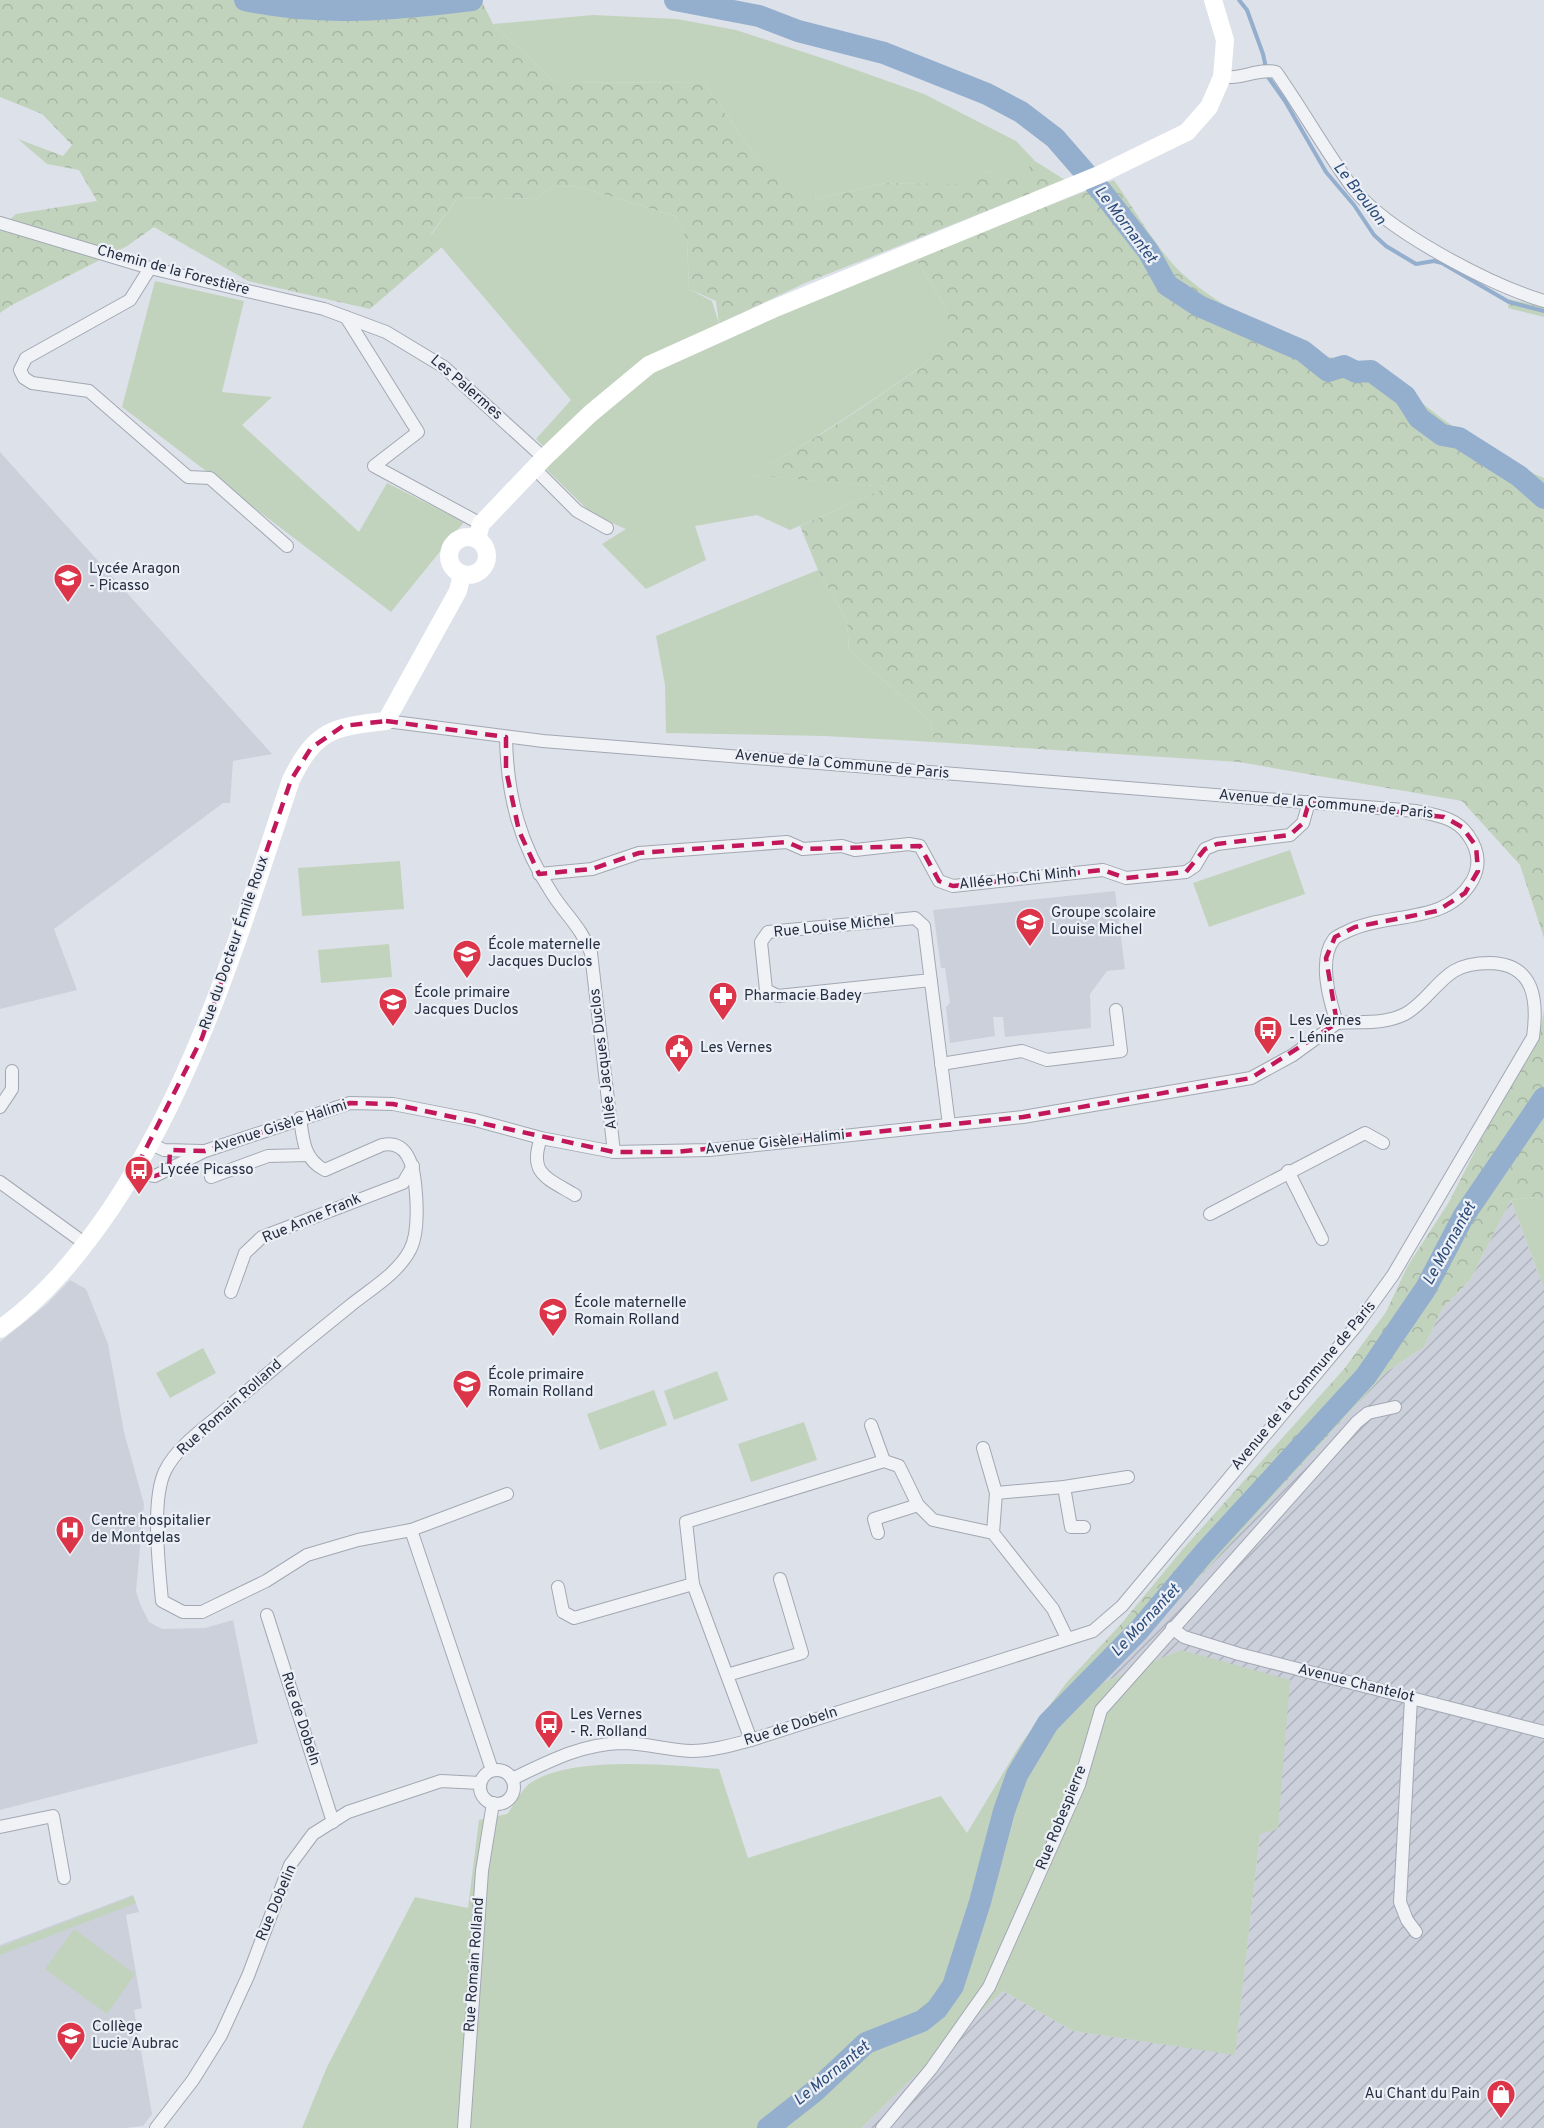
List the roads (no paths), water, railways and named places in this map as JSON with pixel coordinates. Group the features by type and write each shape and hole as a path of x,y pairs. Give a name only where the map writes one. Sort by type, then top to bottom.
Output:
{"street":[{"path":"346,317 418,432 374,466 479,532 486,550 485,565 475,574 462,574 451,565 450,549 464,537 479,532 539,463 590,414 649,365 752,318 1072,184 1101,174 1186,132 1209,107 1222,77 1225,40 1213,0"},
{"path":"1222,77 1235,79 1266,71 1276,72 1353,189 1395,227 1493,281 1520,294 1544,301"},
{"name":"Chemin de la Forestière","path":"2,222 150,268 324,309 346,317"},
{"path":"150,268 130,300 26,358 20,370 24,378 32,383 89,392 188,477 210,478 286,546"},
{"name":"Les Palermes","path":"346,317 386,332 422,351 470,389 539,463 577,510 607,528"},
{"path":"386,721 458,591 462,574"},
{"name":"Avenue de la Commune de Paris","path":"386,721 506,737 1416,811 1444,817 1462,827 1476,846 1478,871 1465,893 1437,911 1356,927 1335,938 1326,958 1331,1000 1337,1023 1382,1023 1406,1013 1455,970 1478,963 1504,963 1526,977 1537,1007 1533,1037 1393,1275 1357,1325 1122,1606 1092,1631 1067,1638"},
{"name":"Rue du Docteur Émile Roux","path":"0,1329 43,1294 87,1245 134,1172 158,1147 209,1021 291,780 302,758 331,730 386,721"},
{"name":"Allée Jacques Duclos","path":"506,737 506,770 519,831 539,874 559,905 585,936 591,953 614,1152"},
{"name":"Allée Ho Chi Minh","path":"539,874 592,869 639,853 788,842 803,849 842,846 855,850 909,844 920,846 926,854 932,872 939,881 953,886 1103,870 1126,878 1186,872 1195,866 1205,849 1217,844 1290,835 1303,823 1310,802"},
{"name":"Rue Louise Michel","path":"931,980 778,996 766,990 761,942 768,932 915,918 924,926 931,980 941,1064 949,1125"},
{"path":"941,1064 1022,1051 1047,1060 1121,1051 1116,1010"},
{"name":"Avenue Gisèle Halimi","path":"134,1172 155,1176 170,1171 205,1151 350,1103 393,1104 475,1120 541,1138 614,1152 709,1150 1023,1117 1251,1077 1293,1055 1337,1023"},
{"path":"0,1107 12,1089 12,1071"},
{"path":"300,1118 308,1155 316,1166 326,1170 389,1143 404,1150 413,1166"},
{"path":"1210,1214 1365,1132 1383,1143"},
{"path":"541,1138 535,1154 537,1168 575,1195"},
{"path":"158,1147 170,1159 170,1171"},
{"name":"Avenue Gisèle Halimi","path":"158,1147 205,1151"},
{"path":"211,1177 268,1156 308,1155"},
{"name":"Rue Anne Frank","path":"231,1292 245,1253 262,1237 403,1183 413,1166"},
{"name":"Rue Romain Rolland","path":"411,1530 358,1540 307,1556 266,1581 202,1612 183,1612 162,1601 158,1493 165,1470 197,1434 298,1346 404,1261 412,1247 415,1231 413,1166"},
{"path":"1288,1171 1322,1239"},
{"path":"0,1182 87,1245"},
{"name":"Rue Robespierre","path":"882,2128 932,2069 989,1987 1079,1785 1101,1710 1357,1422 1368,1413 1395,1407"},
{"path":"871,1425 884,1461"},
{"path":"983,1448 996,1493 993,1533"},
{"path":"751,1740 693,1584 686,1522 832,1475 884,1461 899,1466 918,1505 933,1520 993,1533 1053,1609 1067,1638"},
{"path":"996,1493 1064,1487 1128,1477"},
{"path":"1064,1487 1071,1527 1084,1527"},
{"path":"492,1770 411,1530 507,1494"},
{"path":"878,1533 874,1519 918,1505"},
{"path":"726,1675 802,1653 780,1579"},
{"path":"558,1587 563,1612 574,1618 693,1584"},
{"name":"Rue de Dobeln","path":"267,1615 333,1822"},
{"name":"Avenue Chantelot","path":"1172,1628 1184,1637 1239,1654 1544,1732"},
{"name":"Rue de Dobeln","path":"512,1779 578,1749 601,1745 624,1743 692,1751 726,1747 1067,1638"},
{"path":"1411,1698 1400,1902 1407,1920 1416,1932"},
{"path":"492,1770 503,1771 512,1779 514,1790 510,1798 493,1803 483,1797 480,1783 483,1777 492,1770"},
{"name":"Rue Dobelin","path":"156,2128 193,2080 221,2036 248,1976 290,1865 313,1834 348,1812 441,1781 480,1783"},
{"name":"Rue Romain Rolland","path":"464,2128 482,1871 493,1803"},
{"path":"0,1827 53,1816 64,1878"}],"waterway":[{"name":"Le Mornantet","path":"245,0 330,10 359,10 472,0"},
{"name":"Le Mornantet","path":"675,0 759,16 798,31 884,53 987,94 1021,112 1055,138 1102,192 1148,251 1167,285 1199,306 1303,351 1328,371 1344,366 1356,372 1371,371 1405,396 1419,418 1442,435 1459,438 1519,476 1544,498"},
{"name":"Le Broulon","path":"1239,0 1247,10 1263,54 1268,77 1285,101 1326,172 1354,205 1374,235 1386,246 1416,264 1434,261 1442,263 1509,302 1544,311"},
{"name":"Le Mornantet","path":"768,2128 815,2091 866,2043 922,2021 937,2009 953,1986 980,1902 1004,1811 1017,1775 1048,1723 1139,1630 1204,1553 1366,1376 1426,1288 1463,1217 1544,1098"}],"place":[{"name":"Lycée Aragon - Picasso","path":"68,604"},
{"name":"Groupe scolaire Louise Michel","path":"1030,948"},
{"name":"École maternelle Jacques Duclos","path":"467,980"},
{"name":"Pharmacie Badey","path":"723,1022"},
{"name":"École primaire Jacques Duclos","path":"393,1028"},
{"name":"Les Vernes - Lénine","path":"1268,1056"},
{"name":"Les Vernes","path":"679,1074"},
{"name":"Lycée Picasso","path":"139,1196"},
{"name":"École maternelle Romain Rolland","path":"553,1338"},
{"name":"École primaire Romain Rolland","path":"467,1410"},
{"name":"Centre hospitalier de Montgelas","path":"70,1556"},
{"name":"Les Vernes - R. Rolland","path":"549,1750"},
{"name":"Collège Lucie Aubrac","path":"71,2062"},
{"name":"Au Chant du Pain","path":"1501,2120"}]}
